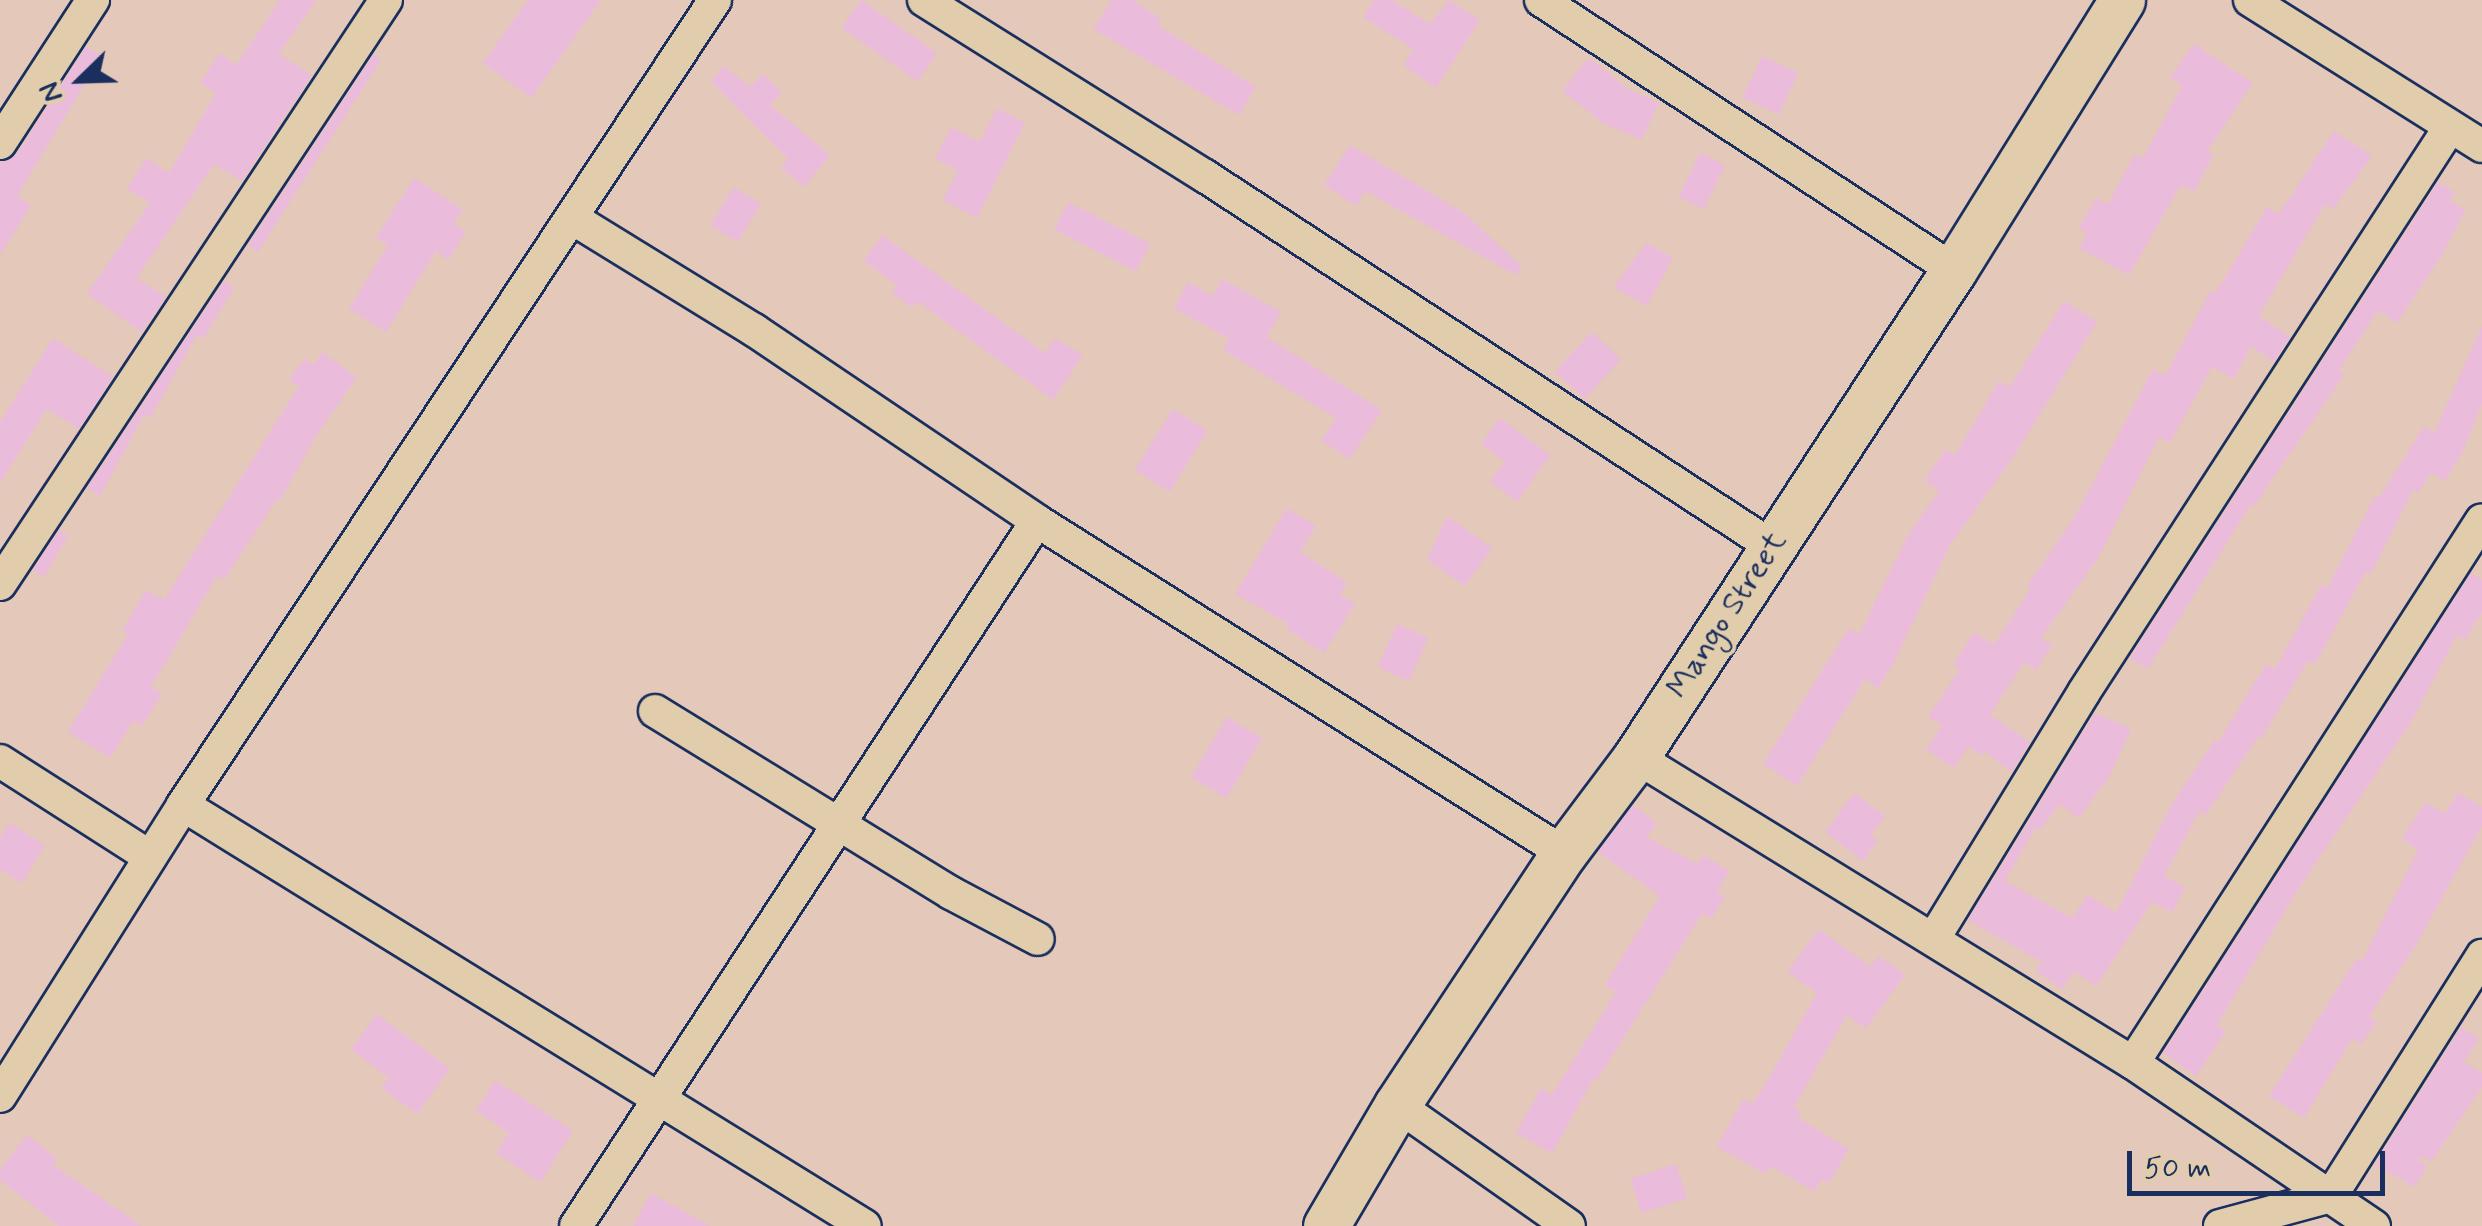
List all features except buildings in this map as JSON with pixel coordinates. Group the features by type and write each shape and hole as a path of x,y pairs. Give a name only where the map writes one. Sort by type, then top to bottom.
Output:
{"main road":[{"name":"Mango Street","path":"1326,1226 1397,1105 1564,853 1636,756 1770,545 1954,270 2122,0"}],"street":[{"path":"0,142 94,0"},
{"path":"0,584 386,0"},
{"path":"0,1096 183,805 716,0"},
{"path":"924,0 1205,176 1770,545"},
{"path":"1542,0 1954,270"},
{"path":"2250,0 2482,146"},
{"path":"1934,938 2084,692 2450,127"},
{"path":"572,218 754,330 1037,520 1564,853"},
{"path":"576,1226 1037,520"},
{"path":"2133,1062 2482,520"},
{"path":"655,711 950,893 1038,940"},
{"path":"1636,756 2133,1062 2374,1226"},
{"path":"0,761 150,857"},
{"path":"183,805 865,1226"},
{"path":"2220,1226 2331,1196 2482,956"},
{"path":"1397,1105 1570,1226"}]}
